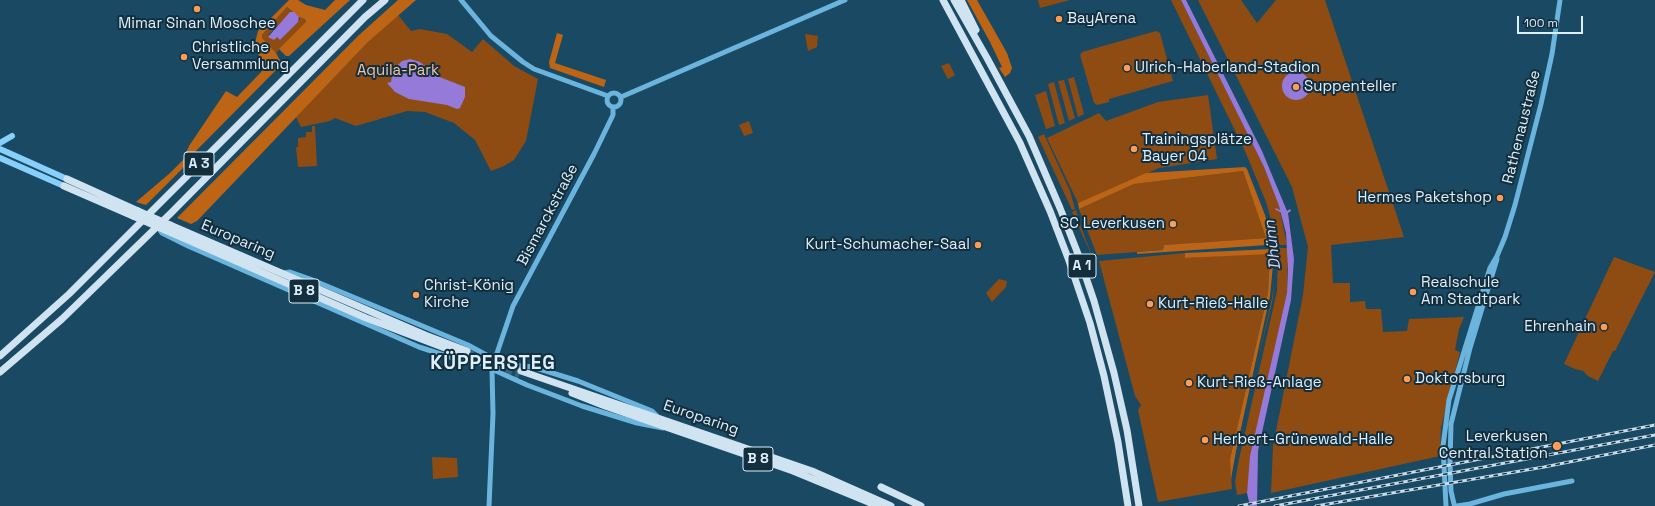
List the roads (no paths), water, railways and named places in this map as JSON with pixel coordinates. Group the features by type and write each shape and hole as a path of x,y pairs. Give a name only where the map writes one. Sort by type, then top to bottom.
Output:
{"highway":[{"name":"A 3","path":"0,356 69,294 363,0"},
{"name":"A 3","path":"0,372 62,319 171,213 365,17 385,0"},
{"path":"938,0 966,41"},
{"name":"A 1","path":"943,0 989,83 1038,183 1076,281 1106,386 1118,442 1128,506"},
{"name":"A 1","path":"954,0 988,58 1029,136 1051,185 1087,278 1102,325 1120,395 1139,506"},
{"path":"961,0 970,16 988,58"},
{"name":"Europaring","path":"64,186 136,214 164,229 280,273 466,353 366,318 164,229 136,214 67,179"},
{"name":"Europaring","path":"878,506 811,474 667,428 520,373 658,417 811,474 891,506"},
{"path":"881,487 921,506"}],"main road":[{"path":"461,0 487,32 523,62 534,69 608,96 614,93 621,97"},
{"path":"621,97 845,0"},
{"name":"Rathenaustraße","path":"1446,506 1444,446 1449,400 1490,268 1497,256 1515,205 1541,104 1552,54 1560,0"},
{"path":"608,96 608,103 613,107 619,106 621,97"},
{"name":"Bismarckstraße","path":"487,364 493,357 514,303 594,154 611,119 613,107"},
{"path":"0,143 12,136"},
{"path":"1,159 3,151"},
{"name":"Europaring","path":"3,151 67,179"},
{"name":"Europaring","path":"1,159 64,186"},
{"path":"14,170 22,168"},
{"path":"164,229 258,277 419,347 459,360 487,364 494,370"},
{"name":"Rathenaustraße","path":"1456,505 1450,476 1451,424 1470,348 1495,271 1497,256"},
{"path":"280,273 290,272 310,279 500,359 502,364"},
{"path":"494,370 502,364 533,367 578,381 652,411 658,417"},
{"path":"489,506 494,370"},
{"name":"Europaring","path":"494,370 538,389 637,424 667,428"},
{"path":"1446,506 1469,505 1504,494 1572,481"}],"waterway":[{"name":"Dhünn","path":"1276,209 1282,212"}],"tunnel":[{"path":"467,351 521,371"},
{"path":"466,356 519,375"}],"railway":[{"path":"1239,506 1655,425"},
{"path":"1275,506 1655,435"},
{"path":"1316,506 1544,467 1655,445"}],"place":[{"name":"Mimar Sinan Moschee","path":"197,9"},
{"name":"BayArena","path":"1059,19"},
{"name":"Christliche Versammlung","path":"184,57"},
{"name":"Ulrich-Haberland-Stadion","path":"1127,68"},
{"name":"Suppenteller","path":"1296,87"},
{"name":"Trainingsplätze Bayer 04","path":"1134,149"},
{"name":"Hermes Paketshop","path":"1500,198"},
{"name":"SC Leverkusen","path":"1173,224"},
{"name":"Kurt-Schumacher-Saal","path":"978,245"},
{"name":"Realschule Am Stadtpark","path":"1413,292"},
{"name":"Christ-König Kirche","path":"416,295"},
{"name":"Kurt-Rieß-Halle","path":"1150,304"},
{"name":"Ehrenhain","path":"1604,327"},
{"name":"Doktorsburg","path":"1407,379"},
{"name":"Kurt-Rieß-Anlage","path":"1189,383"},
{"name":"Herbert-Grünewald-Halle","path":"1205,440"},
{"name":"Leverkusen Central Station","path":"1557,446"}],"district":[{"name":"KÜPPERSTEG","path":"493,364"}],"park label":[{"name":"Aquila-Park","path":"398,71"}]}
